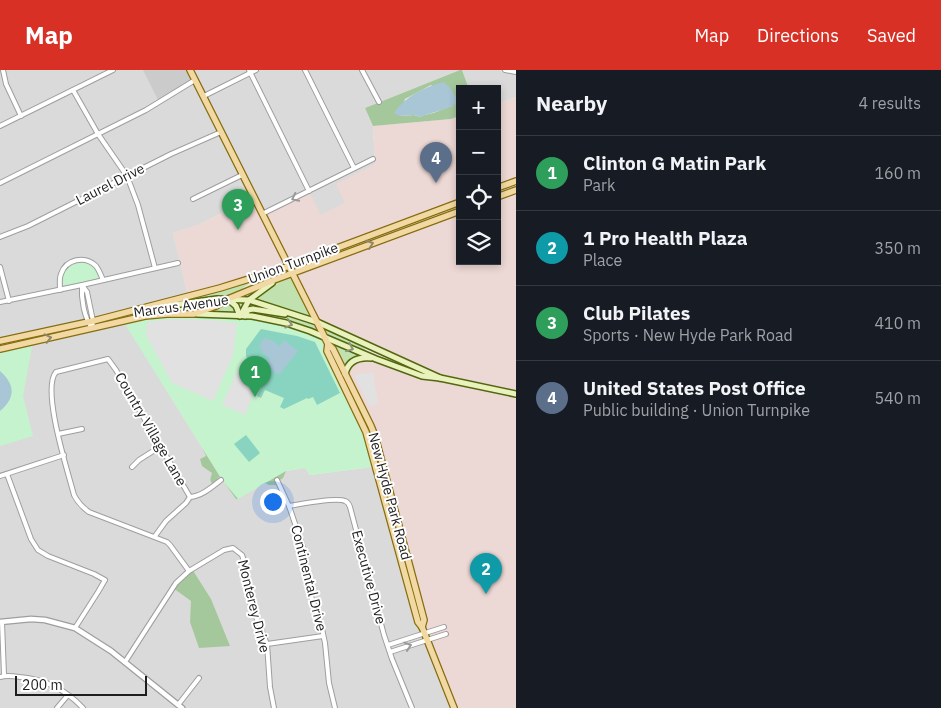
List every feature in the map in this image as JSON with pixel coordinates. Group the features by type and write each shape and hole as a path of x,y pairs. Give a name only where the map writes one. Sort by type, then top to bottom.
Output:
{"main road":[{"name":"New Hyde Park Road","path":"190,70 288,266 328,344 333,348 368,419 375,436 424,620 423,630"},
{"path":"501,187 516,181"},
{"path":"501,196 516,190"},
{"name":"Union Turnpike","path":"90,321 243,281 456,203"},
{"name":"Union Turnpike","path":"194,314 280,277 456,212"},
{"path":"242,316 250,300 280,277"},
{"path":"242,316 238,308 228,299 242,288 243,281"},
{"name":"Marcus Avenue","path":"0,341 161,306 217,299 250,300 317,322 440,378"},
{"path":"242,316 248,310 253,309 300,316"},
{"name":"Marcus Avenue","path":"0,349 145,316 167,314 242,316 286,323 422,376 516,394"},
{"path":"325,338 336,335 350,338"},
{"name":"New Hyde Park Road","path":"328,344 327,351 366,432 418,622 423,630 454,708"},
{"path":"345,374 351,362 356,359 376,359"}],"street":[{"path":"3,70 6,84 21,116"},
{"path":"0,126 113,70"},
{"path":"204,96 256,70"},
{"path":"305,70 354,168"},
{"path":"362,70 379,102"},
{"path":"505,70 516,72"},
{"path":"249,72 309,191"},
{"path":"0,183 146,110 195,80"},
{"path":"73,90 98,134 128,176 155,268"},
{"name":"Laurel Drive","path":"0,237 28,226 171,154 221,132"},
{"path":"262,214 373,159"},
{"path":"193,199 242,175"},
{"path":"501,188 506,194"},
{"path":"60,290 60,278 63,270 75,260 86,260 92,263 104,280"},
{"path":"0,302 178,263"},
{"path":"0,267 9,301"},
{"path":"82,285 87,292 92,328"},
{"name":"Country Village Lane","path":"189,571 170,545 155,536 96,514 82,507 78,502 74,495 52,405 53,375 58,370 108,359 190,497"},
{"path":"58,434 82,429"},
{"path":"132,467 139,460 161,446"},
{"path":"0,476 64,455"},
{"path":"7,474 31,539 38,550 105,580 75,628"},
{"path":"155,536 166,521 190,497 197,496 221,480"},
{"name":"Continental Drive","path":"277,480 289,506 304,550 309,591 321,624 326,648 329,683 335,708"},
{"name":"Executive Drive","path":"289,506 325,501 343,500 348,502 388,646 412,708"},
{"path":"233,548 235,541"},
{"name":"Monterey Drive","path":"125,662 176,583 189,571 224,550 233,548 242,555 250,602 267,644 270,686 274,708"},
{"path":"83,708 57,687 44,681 29,677 2,676 1,621 45,620 75,628 111,651 180,706 199,678"},
{"path":"388,646 423,630 444,627"},
{"path":"390,652 446,634"},
{"path":"267,644 323,636"},
{"path":"57,708 68,695"}],"shaded area":[{"path":"0,70 460,70 365,108 373,126 375,165 356,175 384,230 288,266 253,198 198,225 173,233 188,296 124,321 222,480 238,498 286,471 305,468 310,475 380,466 424,633 454,708 0,708"},
{"path":"143,70 190,70 195,80 159,102"},
{"path":"462,70 516,70 516,97 501,103 501,85 468,85"},
{"path":"516,97 516,181 501,187 501,130 501,103"},
{"path":"456,117 456,203 288,266 188,296 173,233 198,225 254,198 262,214 309,191 321,215 345,203 336,184 375,164 373,126"},
{"path":"516,190 516,708 454,708 424,633 370,432 363,414 346,383 349,364 366,358 422,376 437,377 317,322 292,273 456,212 456,265 501,265 501,196"},
{"path":"171,319 237,323 233,355 213,401 172,383 146,335 147,322"},
{"path":"242,360 256,388 245,415 222,405"},
{"path":"373,372 378,403 370,407 354,375"}],"green space":[{"path":"462,70 468,85 456,85 456,117 373,126 365,108","holes":["431,85 453,106 420,117 414,115 400,116 405,99"]},
{"path":"75,260 92,263 103,280 60,290 63,270"},
{"path":"292,273 317,322 356,341 367,351 343,345 376,359 356,359 346,369 139,313 258,277 231,297"},
{"path":"145,316 249,316 286,323 325,338 363,414 380,466 310,475 305,468 286,471 238,499 222,480 123,321"},
{"path":"261,329 297,336 315,342 340,393 317,405 313,397 284,409 280,407 284,398 265,390 261,398 257,396 261,388 246,356 246,349"},
{"path":"33,341 23,396 33,436 0,446 0,349"},
{"path":"246,435 260,453 249,462 234,444"},
{"path":"200,443 286,471 283,478 276,485 265,483 236,499 219,477 215,483 211,482 212,473 202,466 200,459 206,456"},
{"path":"192,569 211,599 230,646 199,648 190,622 191,601 173,588"}],"water":[{"path":"444,82 456,97 456,103 445,109 420,117 414,115 400,116 394,113 410,97"},
{"path":"264,338 280,346 284,340 298,351 279,375 265,365 270,358 263,353 259,346"},
{"path":"0,371 9,381 12,391 9,401 0,411"}],"place":[{"name":"United States Post Office","path":"436,183"},
{"name":"Club Pilates","path":"238,230"},
{"name":"Clinton G Matin Park","path":"255,397"},
{"name":"1 Pro Health Plaza","path":"486,594"}]}
